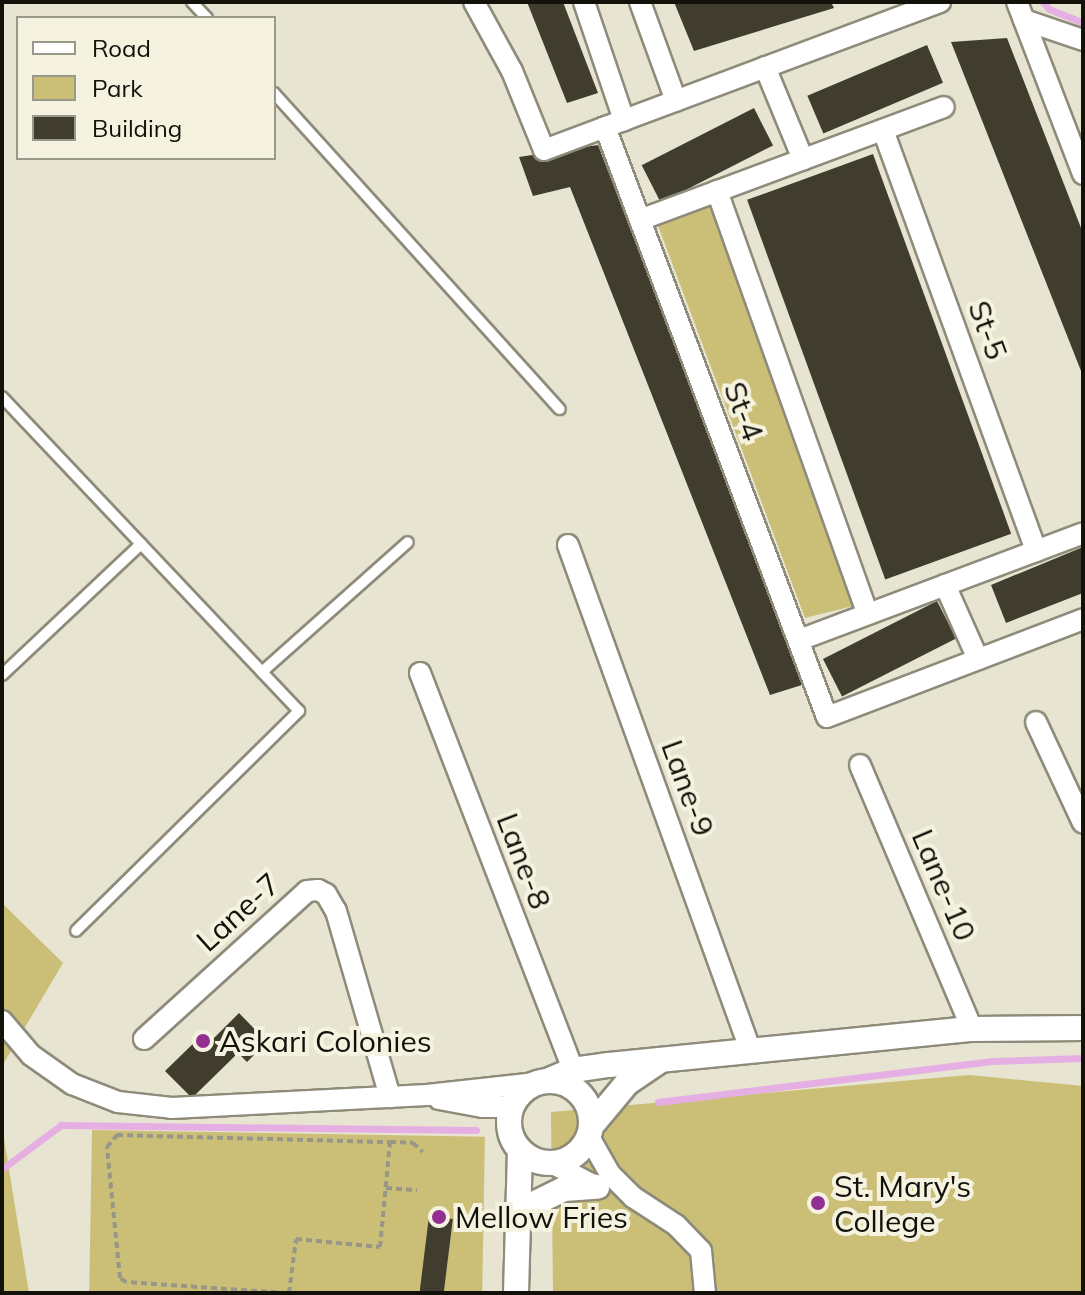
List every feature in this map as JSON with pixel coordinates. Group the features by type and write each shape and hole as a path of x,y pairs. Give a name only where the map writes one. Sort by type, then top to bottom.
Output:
{"street":[{"path":"474,2 512,71 544,150 940,2"},
{"name":"St-4","path":"584,2 640,220 827,717 978,659"},
{"path":"640,2 676,101"},
{"path":"1020,11 1083,40"},
{"path":"1020,11 1083,174"},
{"path":"765,67 803,159"},
{"path":"640,220 944,107"},
{"name":"St-5","path":"883,130 1036,551"},
{"path":"717,191 868,614"},
{"path":"799,640 1083,533"},
{"name":"Lane-9","path":"568,545 751,1052"},
{"path":"945,585 978,659 1083,619"},
{"name":"Lane-8","path":"420,673 573,1070"},
{"path":"1036,722 1082,818"},
{"name":"Lane-10","path":"860,765 972,1029"},
{"name":"Lane-7","path":"144,1039 307,891 318,890 326,894 336,911 390,1097"},
{"path":"2,1021 31,1055 72,1084 118,1102 172,1108 427,1095 559,1081 580,1093 587,1103 590,1131 610,1174 633,1197 676,1225 701,1251 705,1293"},
{"path":"516,1293 520,1151 509,1131 511,1107 525,1089 573,1070 972,1029 1083,1028"},
{"path":"553,1164 575,1156 627,1083 657,1063"},
{"path":"427,1095 459,1104 511,1107"},
{"path":"520,1151 596,1187 633,1197"},
{"path":"519,1211 564,1189 596,1187"}],"lane":[{"path":"276,95 560,409"},
{"path":"2,397 299,711 76,931"},
{"path":"262,672 408,542"},
{"path":"2,675 141,544"}],"path":[{"path":"390,1142 380,1247 296,1239 288,1293 126,1282 120,1278 107,1147 117,1135 390,1142 413,1143 423,1152"},
{"path":"386,1188 417,1190"}],"green space":[{"path":"714,203 853,606 805,618 657,223"},
{"path":"2,903 63,963 2,1066"},
{"name":"St. Mary's College","path":"969,1075 1083,1086 1083,1293 553,1293 551,1112"},
{"path":"2,1126 29,1293 2,1293"},
{"path":"92,1130 485,1137 482,1293 89,1293"}],"building":[{"path":"527,2 563,2 598,93 567,103"},
{"path":"674,2 831,2 834,8 694,51"},
{"path":"1007,38 1083,233 1083,376 951,42"},
{"path":"927,45 943,83 823,134 807,96"},
{"path":"754,108 773,145 661,203 642,165"},
{"path":"598,145 805,684 770,695 570,187 533,196 519,157"},
{"path":"873,154 1011,534 885,579 747,200"},
{"path":"1083,547 1083,593 1006,623 991,585"},
{"path":"937,601 956,638 842,697 823,659"},
{"path":"239,1013 267,1042 247,1062 238,1053 192,1098 165,1071 203,1034 211,1041"},
{"path":"429,1216 453,1219 444,1293 420,1292"}],"waterway":[{"path":"1043,2 1049,9 1083,23"},
{"path":"658,1102 993,1061 1083,1058"},
{"path":"2,1169 61,1125 476,1130"}],"place":[{"name":"Askari Colonies","path":"203,1041"},
{"name":"St. Mary's College","path":"818,1203"},
{"name":"Mellow Fries","path":"439,1217"}]}
